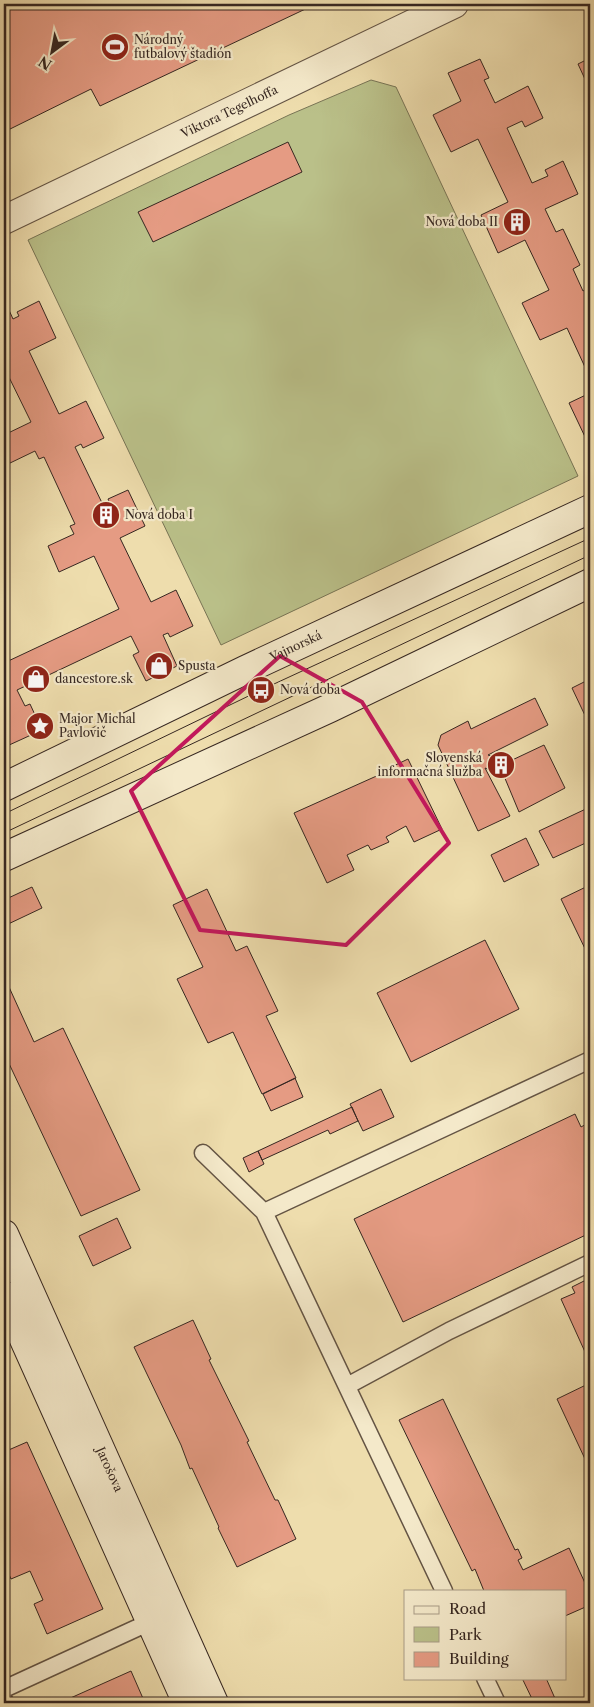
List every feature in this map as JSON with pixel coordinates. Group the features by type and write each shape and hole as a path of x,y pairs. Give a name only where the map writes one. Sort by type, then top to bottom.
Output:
{"main road":[{"name":"Viktora Tegelhoffa","path":"4,220 454,4"},
{"name":"Vajnorská","path":"4,787 245,670 590,509"},
{"path":"4,857 330,708 590,583"},
{"name":"Jarošova","path":"4,1234 214,1703"},
{"name":"Jarošova","path":"4,1295 187,1703"}],"lane":[{"path":"264,1212 590,1060"},
{"path":"203,1153 264,1212 444,1590"},
{"path":"347,1386 449,1331 590,1264"},
{"path":"4,1689 150,1622"},
{"path":"487,1680 497,1703"}],"highlighted area":[{"path":"280,656 362,702 449,843 346,945 200,930 131,791"}],"green space":[{"path":"371,80 396,87 578,476 221,645 28,240 289,115"}],"building":[{"name":"Národný futbalový štadión","path":"4,4 316,4 100,106 91,89 4,132"},
{"path":"590,58 590,90 578,64"},
{"name":"Nová doba II","path":"480,59 489,78 484,80 495,103 528,86 543,118 525,127 522,121 507,128 532,183 548,176 545,170 563,161 578,194 545,209 556,232 563,229 580,265 573,269 583,291 590,287 590,378 567,328 540,340 522,303 549,290 525,240 498,253 481,215 508,202 478,139 451,152 433,115 461,101 448,73"},
{"path":"288,142 302,172 153,242 138,212"},
{"name":"Nová doba I","path":"4,299 13,319 19,316 17,312 39,301 56,338 29,351 59,414 86,401 104,438 83,448 81,444 75,447 104,507 110,504 108,499 128,490 145,526 120,538 151,602 176,590 193,626 170,637 168,633 163,635 177,666 146,681 133,655 139,652 131,636 17,690 25,706 30,704 42,730 7,746 4,739 4,663 119,609 94,556 59,572 48,546 74,534 70,526 75,524 44,457 39,459 35,451 8,464 4,455 4,435 31,422 4,367"},
{"path":"590,393 590,439 587,441 569,403"},
{"path":"590,679 590,726 572,688"},
{"name":"Slovenská informačná služba","path":"535,698 548,725 488,755 508,762 544,745 565,788 519,812 504,776 485,768 510,816 478,831 438,745 441,735 468,721 471,729"},
{"path":"408,759 442,829 414,842 406,826 386,837 389,842 371,850 368,845 347,855 354,870 327,883 294,813 381,774 381,772"},
{"path":"590,807 590,841 553,858 539,831"},
{"path":"526,838 539,865 504,882 491,855"},
{"path":"590,885 590,959 561,899"},
{"path":"32,887 42,908 4,926 4,900"},
{"path":"207,889 236,951 247,946 278,1011 266,1016 296,1078 262,1094 233,1032 208,1043 177,979 203,967 173,905"},
{"path":"485,940 519,1009 411,1062 377,993"},
{"path":"4,976 34,1042 63,1028 140,1190 81,1216 4,1053"},
{"path":"295,1078 303,1097 271,1111 263,1094"},
{"path":"381,1089 394,1117 363,1131 350,1104"},
{"path":"352,1107 358,1121 330,1134 328,1130 262,1160 258,1151"},
{"path":"575,1114 581,1127 590,1122 590,1233 403,1322 354,1219"},
{"path":"258,1151 264,1164 249,1172 243,1158"},
{"path":"117,1218 131,1248 93,1266 79,1236"},
{"path":"590,1278 590,1363 561,1299 575,1293 572,1287"},
{"path":"193,1320 211,1359 209,1360 249,1441 247,1442 275,1500 278,1500 296,1539 237,1567 134,1347"},
{"path":"590,1383 590,1456 585,1459 557,1399"},
{"path":"443,1399 515,1550 518,1549 522,1558 518,1560 523,1570 569,1548 590,1594 590,1605 566,1616 566,1590 484,1590 475,1569 472,1571 399,1420"},
{"path":"27,1442 103,1609 47,1634 34,1604 43,1600 30,1571 11,1579 4,1563 4,1522 7,1521 4,1513 4,1452"},
{"path":"131,1671 145,1703 68,1703 66,1700"},
{"path":"523,1680 547,1680 557,1703 534,1703"}],"tram line":[{"path":"4,814 261,690 590,538"},
{"path":"4,833 590,555"}],"place":[{"name":"Národný futbalový štadión","path":"115,47"},
{"name":"Nová doba II","path":"517,222"},
{"name":"Nová doba I","path":"106,515"},
{"name":"Spusta","path":"159,666"},
{"name":"dancestore.sk","path":"36,679"},
{"name":"Nová doba","path":"261,690"},
{"name":"Major Michal Pavlovič","path":"40,726"},
{"name":"Slovenská informačná služba","path":"501,765"}]}
